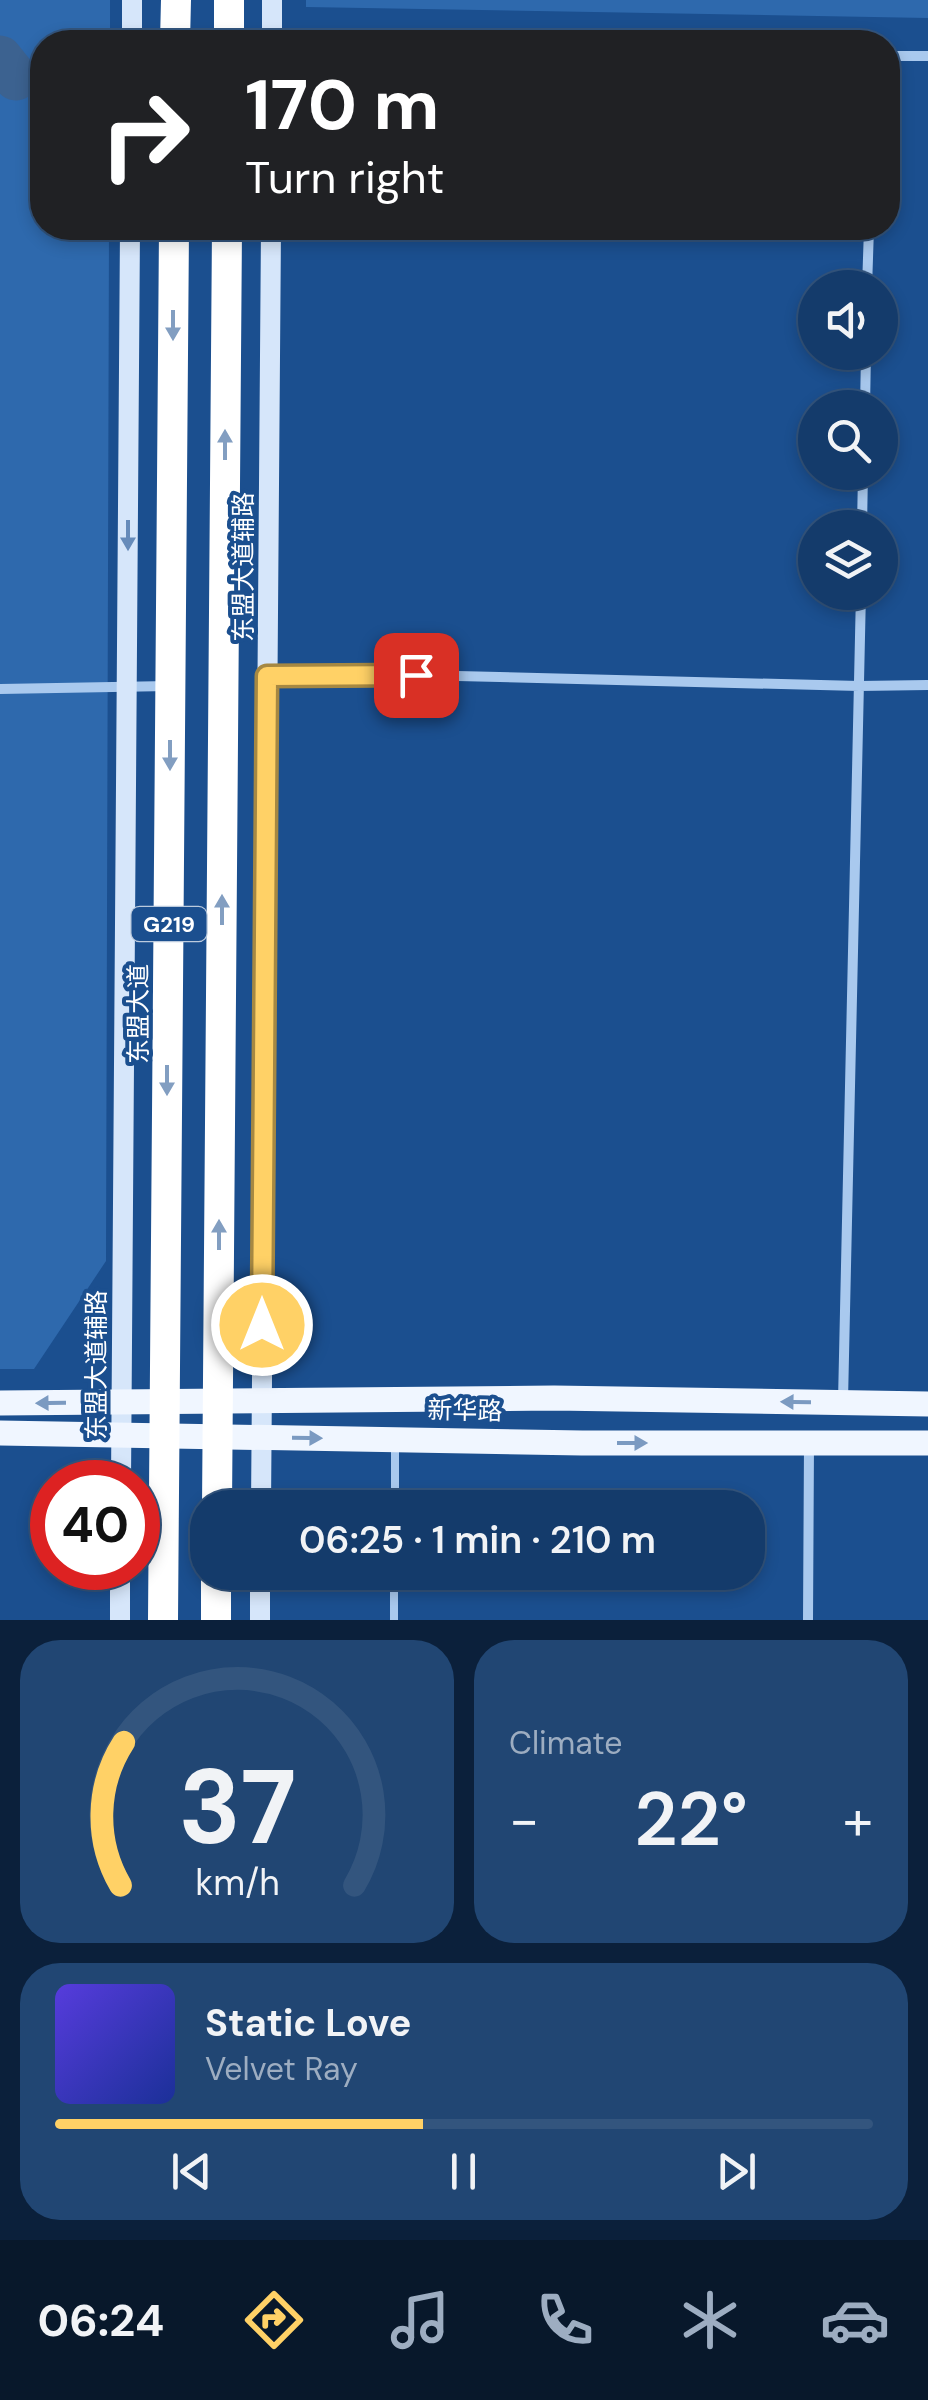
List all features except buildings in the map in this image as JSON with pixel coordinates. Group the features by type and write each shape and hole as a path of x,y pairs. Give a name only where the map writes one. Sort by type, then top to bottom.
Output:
{"highway":[{"path":"175,30 176,0"},
{"path":"228,30 229,0"},
{"name":"东盟大道","path":"163,1620 174,240"},
{"name":"G219","path":"217,1490 227,240"},
{"path":"216,1590 216,1620"}],"main road":[{"name":"新华路","path":"0,1403 554,1398 928,1404"},
{"name":"新华路","path":"0,1433 928,1443"}],"street":[{"path":"132,0 132,30"},
{"path":"272,0 272,30"},
{"path":"900,56 928,56"},
{"name":"东盟大道辅路","path":"120,1460 130,240"},
{"name":"东盟大道辅路","path":"261,1490 270,240"},
{"path":"867,270 868,240"},
{"path":"844,1402 861,610"},
{"path":"267,676 416,675 928,685"},
{"path":"0,689 170,686"},
{"path":"808,1620 809,1443"},
{"path":"120,1590 120,1620"},
{"path":"260,1590 260,1620"}],"lane":[{"path":"395,1439 395,1490"},
{"path":"394,1590 394,1620"}],"shaded area":[{"path":"0,0 110,0 110,30 30,30 30,240 109,240 106,1261 34,1369 0,1369"},
{"path":"306,0 928,0 928,18 306,7"}],"waterway":[{"path":"0,58 16,78"}],"route":[{"path":"262,1325 267,676 416,675"}]}
